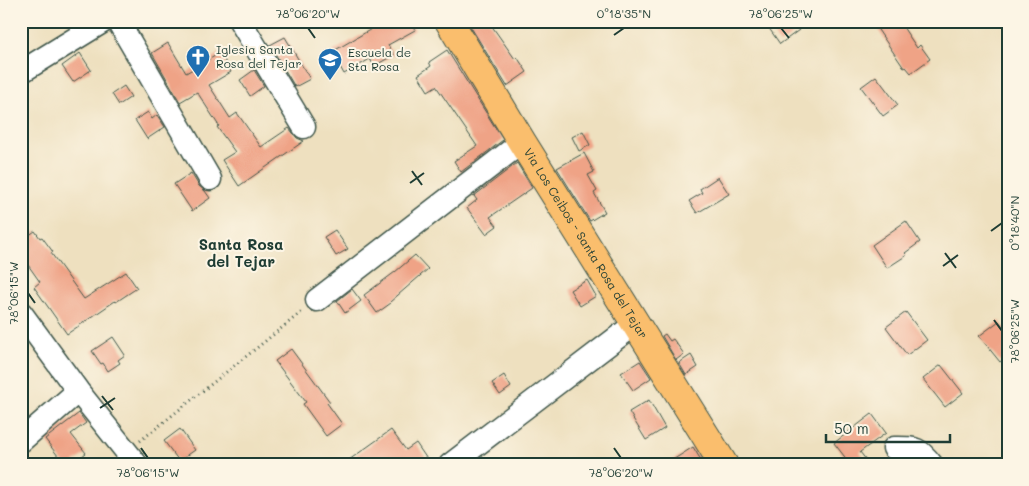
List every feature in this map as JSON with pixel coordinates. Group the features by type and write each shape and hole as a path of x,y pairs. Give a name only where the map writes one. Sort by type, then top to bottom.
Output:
{"main road":[{"name":"Via Los Ceibos - Santa Rosa del Tejar","path":"449,21 522,142 724,465"}],"street":[{"path":"21,72 104,21"},
{"path":"118,21 210,179"},
{"path":"240,21 304,127"},
{"path":"318,300 522,142"},
{"path":"21,313 78,391 131,458"},
{"path":"450,465 635,324"},
{"path":"21,441 78,391"},
{"path":"894,448 917,449 932,465"}],"path":[{"path":"131,458 318,300"}],"building":[{"path":"385,21 410,21 415,30 388,45 394,55 374,66 370,59 344,74 332,52"},
{"path":"467,21 490,21 515,59 517,57 527,72 507,86"},
{"path":"764,21 793,21 799,30 780,44"},
{"path":"872,21 899,21 917,48 920,45 930,59 911,73 906,67 904,68"},
{"path":"285,37 310,79 295,87 270,45"},
{"path":"168,43 186,73 220,53 231,72 209,85 230,118 237,113 261,147 289,128 297,138 304,141 239,186 222,160 235,152 217,127 219,126 197,92 180,102 152,53"},
{"path":"447,50 503,140 461,172 454,161 477,146 436,86 428,91 418,75 431,66 429,62"},
{"path":"80,53 91,70 73,82 62,66"},
{"path":"254,70 264,86 250,96 240,80"},
{"path":"876,76 898,105 883,116 861,87"},
{"path":"124,86 131,97 119,105 112,94"},
{"path":"148,112 152,119 157,115 165,127 147,139 135,120"},
{"path":"583,131 590,145 579,151 572,137"},
{"path":"584,153 594,172 588,175 597,191 594,193 605,212 590,221 557,168"},
{"path":"517,163 532,188 490,217 497,226 486,234 467,208 477,200 474,196"},
{"path":"191,173 210,198 192,211 174,184"},
{"path":"718,177 729,194 697,213 689,201 702,193 700,189"},
{"path":"906,221 920,242 905,253 907,255 887,268 872,245"},
{"path":"335,230 348,249 336,256 324,237"},
{"path":"35,231 53,252 51,253 84,299 126,272 137,288 67,334 34,287 40,282 21,255 21,241"},
{"path":"415,255 428,269 391,303 377,313 364,295"},
{"path":"587,280 596,296 580,306 570,290"},
{"path":"352,289 361,301 345,313 337,301"},
{"path":"906,312 927,340 907,355 886,327"},
{"path":"999,321 1008,333 1008,356 1000,362 979,336"},
{"path":"665,334 670,341 673,339 684,354 676,360 662,336"},
{"path":"113,337 125,355 118,360 120,363 108,371 92,351"},
{"path":"291,349 330,402 327,403 342,424 326,436 303,404 306,402 275,361"},
{"path":"691,355 698,367 686,375 679,363"},
{"path":"640,361 651,378 633,390 621,373"},
{"path":"941,365 963,393 945,407 923,379"},
{"path":"504,375 511,387 500,395 492,383"},
{"path":"649,400 665,428 646,440 629,412"},
{"path":"79,413 86,423 71,434 86,453 71,465 65,465 45,439"},
{"path":"872,414 886,433 860,452 870,465 851,465 834,443"},
{"path":"180,429 195,450 179,461 164,441"},
{"path":"391,430 406,450 416,443 431,465 342,465"},
{"path":"693,447 704,465 665,465"}],"place":[{"name":"Iglesia Santa Rosa del Tejar","path":"198,78"},
{"name":"Escuela de Sta Rosa","path":"330,81"}],"district":[{"name":"Santa Rosa del Tejar","path":"241,254"}]}
